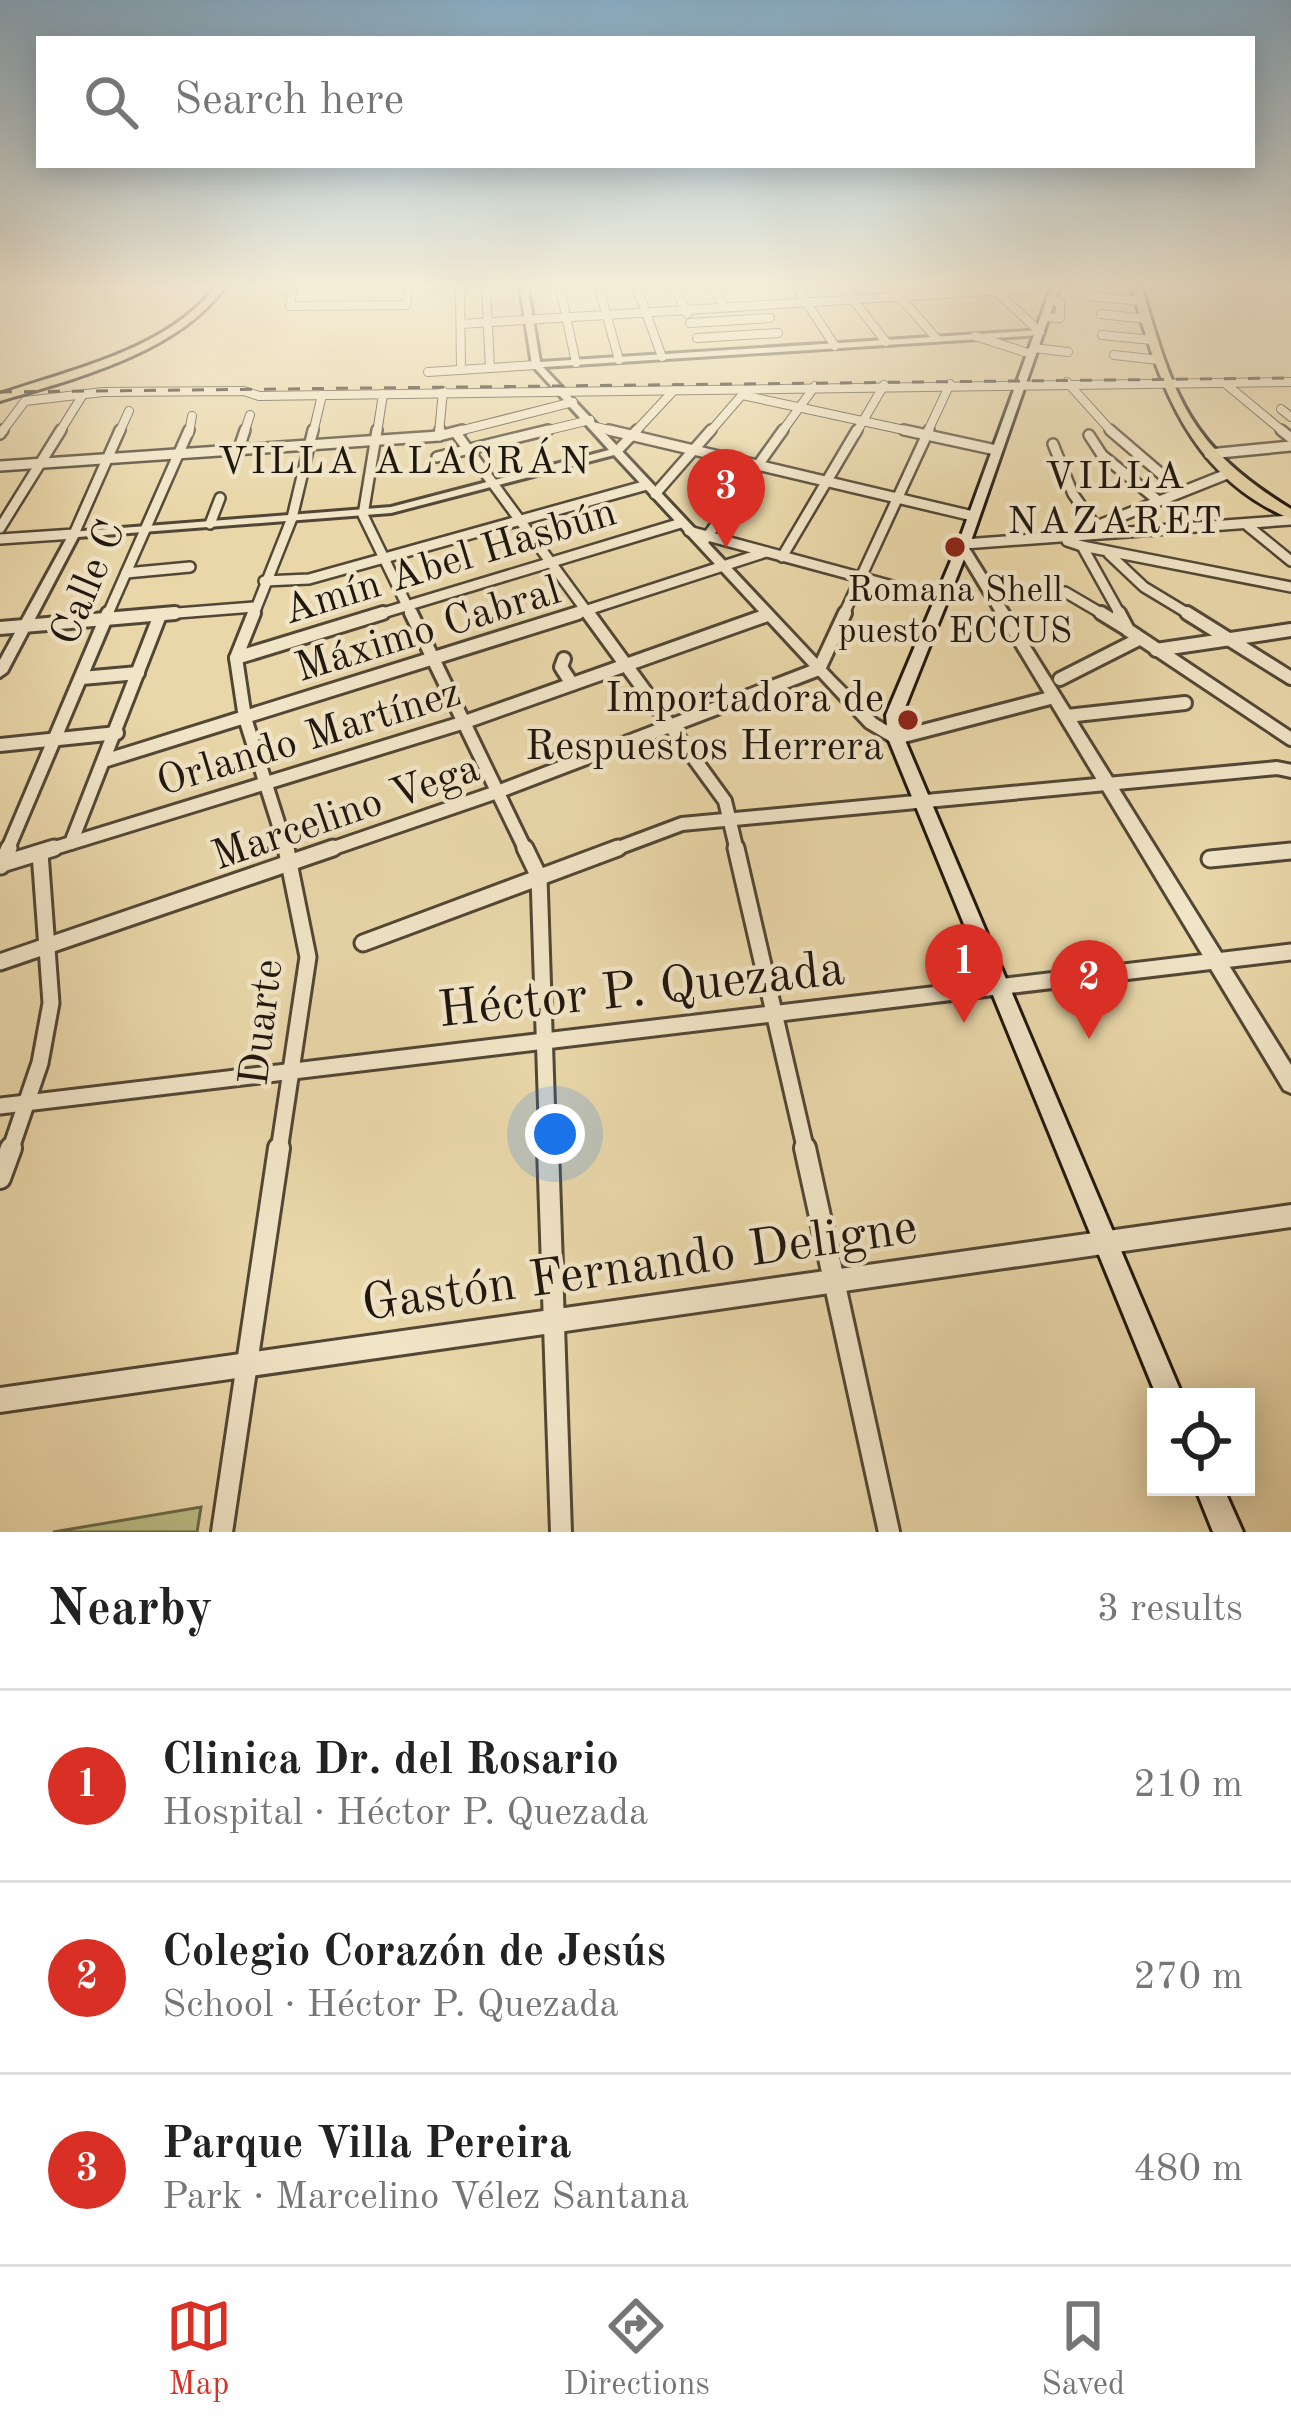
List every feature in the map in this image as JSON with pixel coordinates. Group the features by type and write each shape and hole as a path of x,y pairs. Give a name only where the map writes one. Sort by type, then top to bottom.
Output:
{"main road":[{"path":"0,395 96,359"},
{"path":"1030,359 963,546 894,715 896,738 1166,1388"},
{"path":"1159,360 1189,432 1207,454 1227,474 1291,517"},
{"path":"1213,1496 1228,1532"}],"street":[{"path":"461,359 461,370"},
{"path":"490,359 490,368"},
{"path":"535,359 685,527 705,540 941,599"},
{"path":"428,372 626,359"},
{"path":"1154,359 1159,360"},
{"path":"0,434 25,401 104,392 244,391 259,396 1021,382 1291,382"},
{"path":"1067,382 1099,421 1180,490"},
{"path":"818,669 950,384"},
{"path":"1226,384 1291,442"},
{"path":"782,557 884,385"},
{"path":"705,540 815,386"},
{"path":"0,539 363,514 617,451 676,388"},
{"path":"439,436 443,391"},
{"path":"382,394 363,514 539,877 561,1532"},
{"name":"Duarte","path":"222,1532 308,957 292,865 244,718 236,658 292,518 322,395"},
{"path":"264,581 309,579 651,489 696,450 742,395 996,450"},
{"path":"0,528 82,397"},
{"path":"0,466 439,436 573,402"},
{"path":"1282,409 1291,417"},
{"path":"0,672 74,534 129,411"},
{"path":"238,451 250,415"},
{"name":"Calle C","path":"1,866 144,528 187,441 191,416"},
{"path":"437,457 593,423 974,516"},
{"path":"456,433 724,802 777,1016 889,1532"},
{"path":"1089,435 1102,455 1156,499"},
{"path":"1207,454 1291,442"},
{"path":"1053,444 1077,501 1098,530"},
{"path":"1098,530 1156,499 1227,474"},
{"path":"210,524 220,498"},
{"path":"1291,517 1248,526 1098,530 1060,539 963,546 1057,688 1066,716 1291,1083"},
{"path":"1248,526 1291,561"},
{"name":"Amín Abel Hasbún","path":"236,658 685,527"},
{"path":"1060,539 1109,554 1291,587"},
{"path":"705,540 722,567 818,669 871,723 896,738 1057,688 1082,662 1110,658 1139,639"},
{"path":"1082,546 1128,629"},
{"name":"Máximo Cabral","path":"106,760 436,661 766,552"},
{"path":"1109,554 1144,587 1291,678"},
{"path":"126,573 190,567"},
{"path":"1065,592 1291,739"},
{"path":"0,628 254,607"},
{"path":"71,843 160,615"},
{"name":"Orlando Martínez","path":"1,866 465,722 767,615"},
{"path":"1155,650 1291,630"},
{"path":"564,658 561,667 572,684"},
{"name":"Marcelino Vega","path":"0,962 292,865 818,669"},
{"path":"82,678 138,673"},
{"path":"1066,716 1185,703"},
{"path":"0,745 117,733"},
{"path":"363,943 682,824 1290,770"},
{"path":"1210,860 1291,851"},
{"path":"0,1178 28,1103 50,1022 40,853"},
{"name":"Héctor P. Quezada","path":"0,1106 1291,952"},
{"name":"Gastón Fernando Deligne","path":"0,1400 1291,1216"}],"green space":[{"path":"201,1507 197,1532 53,1532"}],"railway":[{"path":"0,392 1291,378"}],"place":[{"name":"Romana Shell puesto ECCUS","path":"955,547"},
{"name":"Parque Villa Pereira","path":"726,548"},
{"name":"Importadora de Respuestos Herrera","path":"908,720"},
{"name":"Clinica Dr. del Rosario","path":"964,1023"},
{"name":"Colegio Corazón de Jesús","path":"1089,1039"}],"district":[{"name":"VILLA ALACRÁN","path":"405,459"},
{"name":"VILLA NAZARET","path":"1116,496"}]}
